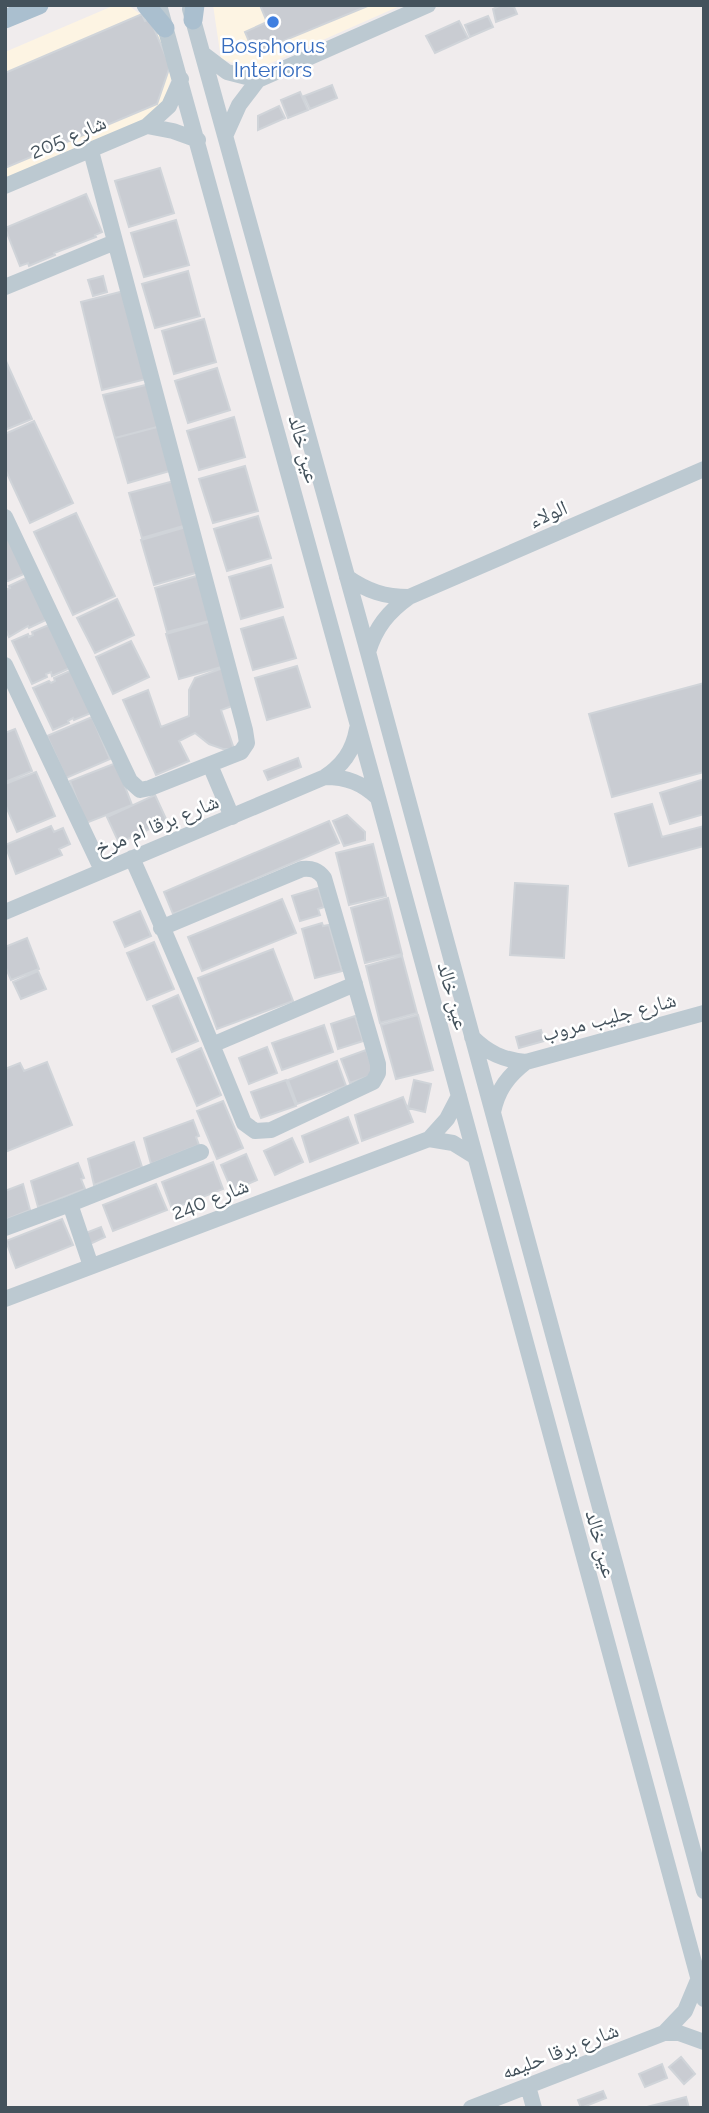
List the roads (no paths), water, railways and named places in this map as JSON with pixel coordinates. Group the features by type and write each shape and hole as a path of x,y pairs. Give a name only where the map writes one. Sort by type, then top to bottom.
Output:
{"main road":[{"path":"5,19 39,5"},
{"path":"146,5 165,28"}],"street":[{"name":"عين خالد","path":"159,5 378,798 704,1999"},
{"path":"226,134 239,105 258,80 428,5"},
{"name":"عين خالد","path":"192,10 201,53 226,134 368,652 704,1891"},
{"path":"201,53 227,72 258,80"},
{"name":"شارع 205","path":"5,186 147,126 169,106 181,79"},
{"path":"147,126 173,131 198,141"},
{"path":"5,517 130,781 140,790 150,788 241,752 247,743 245,730 91,150"},
{"path":"5,288 115,242"},
{"name":"الولاء","path":"368,652 383,620 409,597 704,469"},
{"path":"346,577 376,593 409,597"},
{"path":"5,665 102,870"},
{"name":"شارع برقا ام مرخ","path":"5,912 325,777 338,768 348,756 358,727"},
{"path":"210,765 232,817"},
{"path":"325,777 354,781 378,798"},
{"path":"132,858 244,1123 255,1131 271,1130 373,1082 376,1078 378,1063 324,877 315,870 302,869 162,928"},
{"path":"212,1045 355,984"},
{"name":"شارع جليب مروب","path":"493,1114 503,1084 526,1062 704,1013"},
{"name":"شارع جليب مروب","path":"471,1037 482,1048 496,1056 526,1062"},
{"path":"429,1139 447,1119 458,1096"},
{"path":"429,1139 453,1143 474,1156"},
{"name":"شارع 240","path":"5,1299 429,1139"},
{"path":"5,1228 201,1152"},
{"path":"70,1204 91,1266"},
{"name":"شارع برقا حليمه","path":"471,2108 664,2033 685,2011 698,1980"},
{"path":"664,2033 679,2033 704,2042"},
{"path":"528,2086 534,2108"}],"place":[{"name":"Bosphorus Interiors","path":"273,22"}]}
